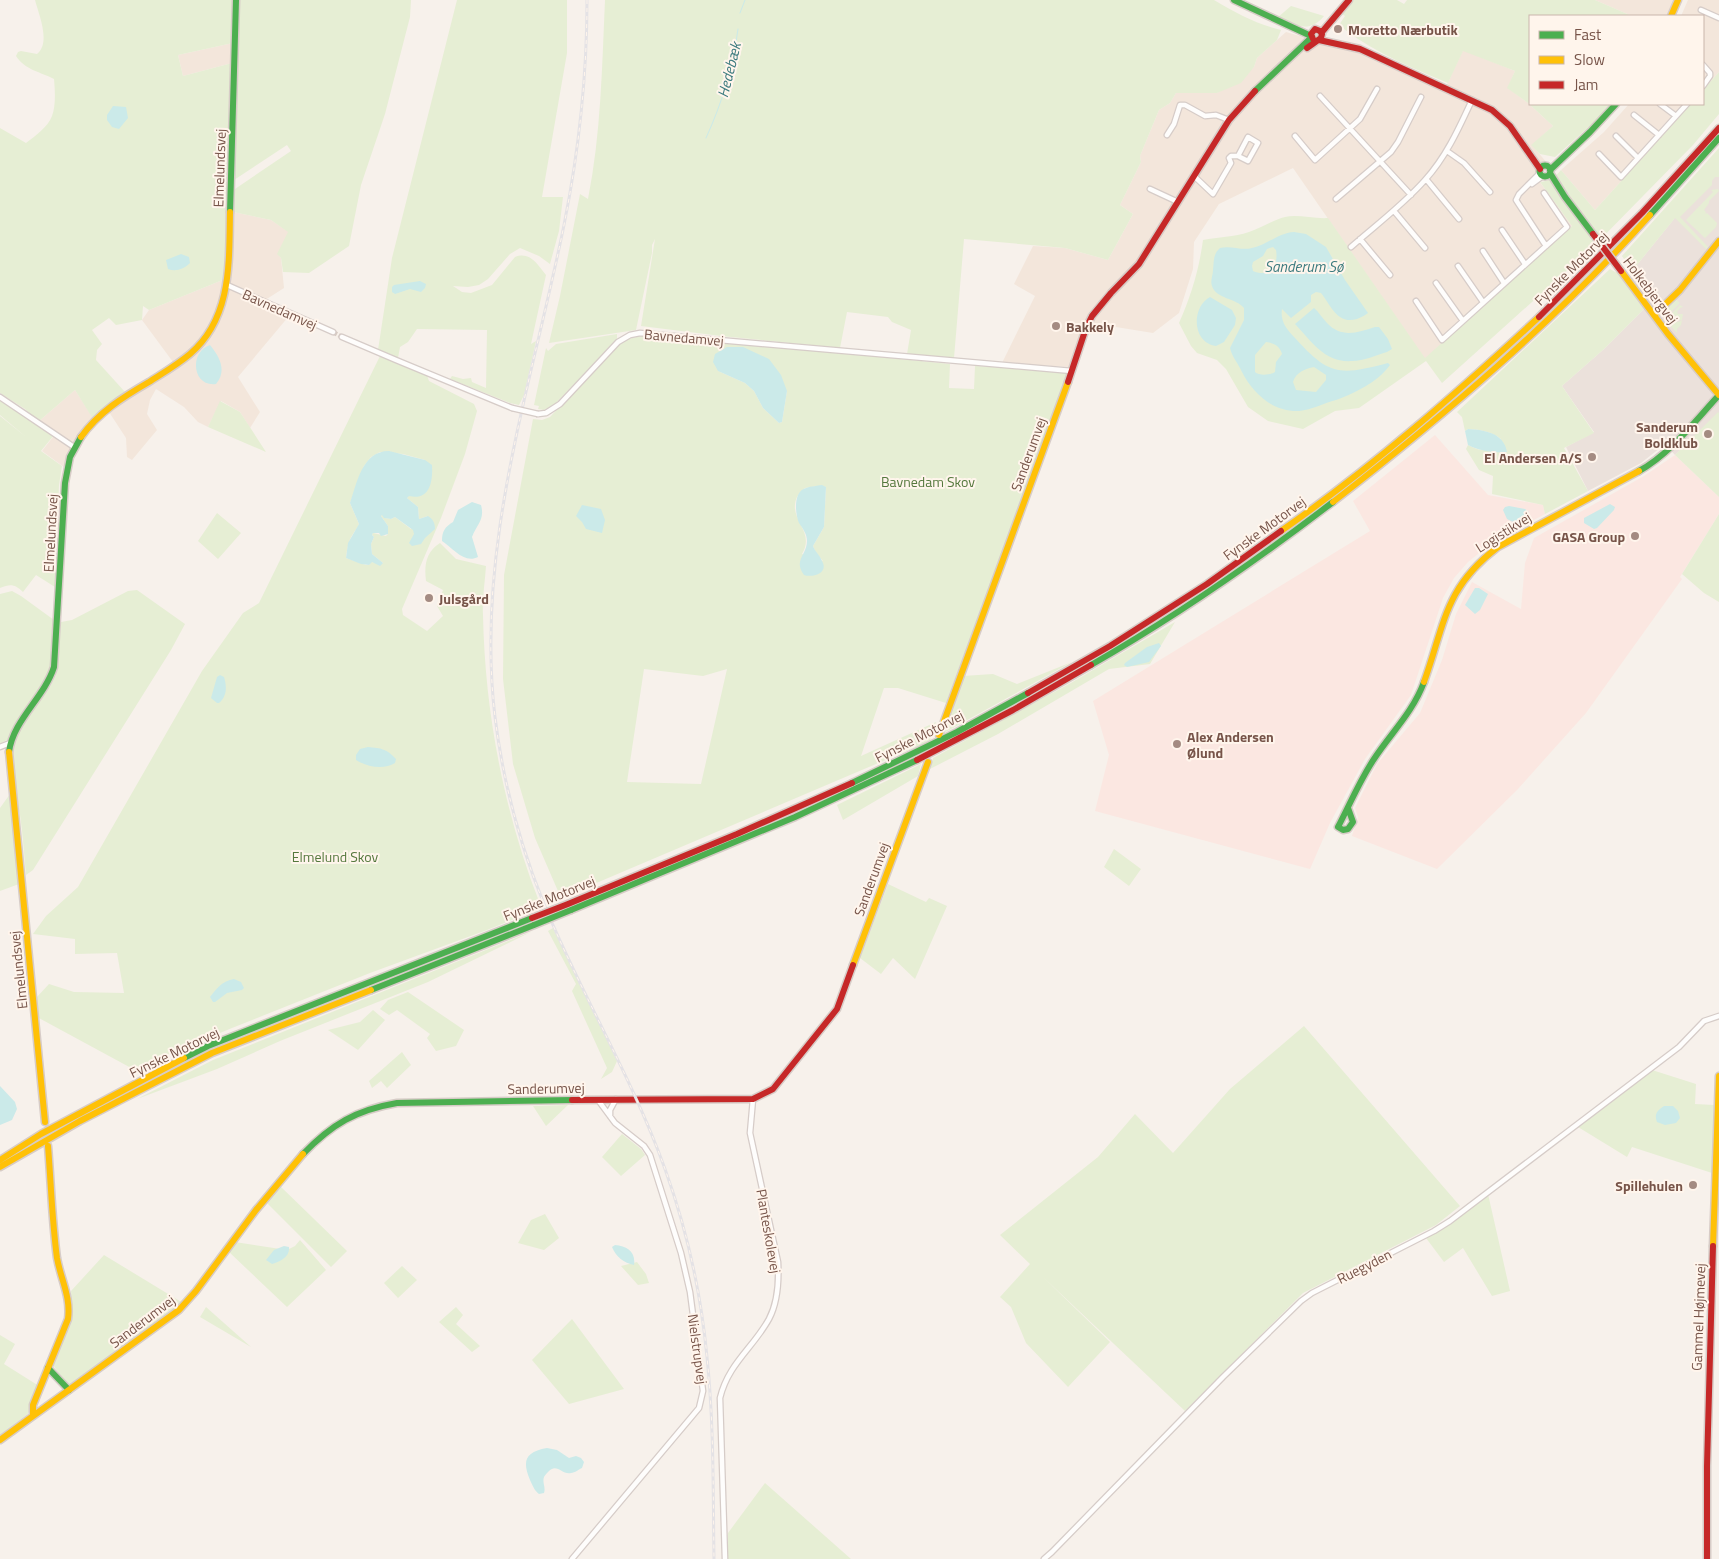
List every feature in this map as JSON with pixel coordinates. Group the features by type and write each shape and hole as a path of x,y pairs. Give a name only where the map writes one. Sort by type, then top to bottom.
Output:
{"main road":[{"name":"Elmelundsvej","path":"45,1122 12,785 10,743 15,732 48,686 52,677 62,551 65,477 74,447 92,422 105,410 129,392 184,360 208,332 220,313 227,285 230,242 236,0"},
{"name":"Holkebjergvej","path":"1234,0 1285,23 1376,56 1472,100 1497,114 1510,126 1526,146 1654,315 1719,395"},
{"name":"Sanderumvej","path":"939,735 1086,328 1092,316 1140,264 1229,120 1252,93 1297,56 1348,0"},
{"path":"1671,15 1678,0"},
{"path":"1545,171 1602,120 1615,105"},
{"name":"Fynske Motorvej","path":"570,907 783,815 916,753 1060,676 1196,591 1338,490 1458,391 1581,277 1664,191 1719,128"},
{"name":"Fynske Motorvej","path":"0,1160 41,1134 208,1046 683,865 798,816 919,759 1064,682 1154,627 1231,576 1364,478 1414,438 1495,368 1586,282 1632,235 1719,138"},
{"path":"1654,315 1680,290 1719,241"},
{"name":"Logistikvej","path":"1348,808 1374,759 1408,715 1417,700 1424,684 1449,603 1470,570 1498,547 1646,466 1670,447 1719,395"},
{"name":"Sanderumvej","path":"0,1440 184,1306 262,1201 310,1145 325,1131 339,1122 369,1108 397,1103 616,1099 739,1100 753,1099 774,1089 837,1010 928,762"},
{"name":"Fynske Motorvej","path":"0,1167 80,1121 212,1054 533,921"},
{"name":"Gammel Højmevej","path":"1707,1559 1710,1329 1719,1076"},
{"path":"33,1416 33,1405 68,1319 70,1304 58,1262 48,1146"},
{"path":"48,1368 69,1390"}],"street":[{"path":"1701,10 1719,18"},
{"path":"1704,66 1710,73 1704,85"},
{"path":"1295,136 1315,160 1360,119 1377,88"},
{"path":"1320,96 1411,195"},
{"path":"1336,199 1391,152 1421,97"},
{"path":"1350,247 1394,211 1426,180 1446,151 1472,100"},
{"path":"1167,135 1174,124 1180,105 1185,105 1200,114 1229,120"},
{"path":"1661,105 1676,116"},
{"path":"1599,154 1621,177 1686,105"},
{"path":"1634,114 1659,135"},
{"path":"1616,136 1638,158"},
{"path":"1194,176 1213,194 1231,163 1229,158 1234,154 1238,156 1248,161 1258,143 1248,137 1238,156"},
{"path":"1446,151 1464,163 1490,192"},
{"path":"1545,171 1517,197 1518,204 1546,246"},
{"path":"1426,180 1459,219"},
{"path":"1150,189 1178,202"},
{"path":"1416,301 1442,340 1567,227 1544,193"},
{"path":"1394,211 1425,248"},
{"path":"1502,230 1525,264"},
{"path":"1360,239 1390,275"},
{"path":"1483,251 1504,283"},
{"path":"1458,266 1483,302"},
{"path":"1436,283 1463,321"},
{"name":"Bavnedamvej","path":"227,285 332,332"},
{"name":"Bavnedamvej","path":"342,337 512,408 538,414 546,413 556,407 618,342 630,335 640,333 1072,371"},
{"path":"0,397 74,447"},
{"path":"0,747 10,743"},
{"name":"Ruegyden","path":"1044,1559 1301,1301 1312,1293 1434,1231 1679,1047 1704,1021 1719,1016"},
{"path":"610,1116 610,1110 616,1099"},
{"name":"Planteskolevej","path":"725,1559 720,1398 727,1375 770,1318 775,1303 779,1277 778,1262 750,1133 753,1099"},
{"name":"Nielstrupvej","path":"572,1559 699,1408 703,1391 690,1292 681,1253 650,1155 644,1146 615,1123 598,1100"}],"shaded area":[{"path":"1595,0 1674,0 1666,15 1630,15"},
{"path":"1688,0 1719,0 1719,72 1704,89 1704,15 1681,15"},
{"path":"1286,32 1366,55 1444,91 1463,50 1515,71 1508,88 1553,126 1532,145 1547,163 1534,174 1572,226 1425,359 1293,168 1219,204 1194,242 1193,269 1179,313 1153,333 1085,322 1069,367 1002,363 1035,296 1014,284 1033,246 1065,248 1108,260 1133,214 1120,205 1141,162 1140,156 1159,110 1170,103 1176,93 1217,93 1254,67 1257,58"},
{"path":"233,43 232,63 183,76 178,55"},
{"path":"1628,105 1690,105 1595,210 1561,170 1604,132"},
{"path":"1719,162 1719,413 1675,455 1665,444 1641,463 1588,491 1566,447 1594,432 1562,386 1604,349 1646,307 1628,283 1632,279 1632,271 1674,219 1673,217"},
{"path":"233,212 271,220 289,232 278,254 281,258 284,288 262,302 289,316 238,377 260,412 250,428 240,412 221,401 208,427 198,422 184,407 156,389 150,400 147,414 157,430 132,460 127,457 126,438 109,412 89,430 77,448 68,470 42,451 56,433 38,422 75,390 93,418 111,402 173,362 142,320 149,310 225,279"},
{"path":"1435,435 1488,495 1543,505 1545,514 1493,542 1468,562 1454,578 1443,598 1411,695 1365,759 1330,823 1310,869 1095,811 1109,755 1093,701 1370,531 1353,501"},
{"path":"1675,455 1719,497 1719,514 1680,577 1682,579 1586,713 1517,790 1437,869 1352,836 1358,817 1355,808 1377,764 1420,713 1442,660 1456,614 1472,582 1521,609 1525,563 1534,538 1644,476"}],"green space":[{"path":"35,0 233,0 233,43 178,55 183,76 232,63 230,175 225,279 149,310 143,306 142,320 116,325 109,318 92,330 102,344 97,350 96,360 125,392 93,419 75,390 38,422 25,409 0,393 0,128 26,143 48,124 55,103 54,79 24,65 16,56 21,51 37,54 41,49 44,36"},
{"path":"238,0 411,0 410,17 385,114 361,185 349,246 309,273 283,272 281,258 277,254 288,232 271,220 233,212 235,189 291,151 287,145 234,180"},
{"path":"457,0 567,0 567,53 542,197 563,197 559,231 550,264 539,256 520,248 510,254 488,279 479,285 468,287 453,286 462,292 471,293 492,285 515,257 520,256 529,257 546,275 531,344 536,341 524,395 519,405 450,379 452,376 463,379 471,378 472,382 486,388 487,330 417,329 408,342 400,347 398,358 378,350 392,258"},
{"path":"605,0 1214,0 1246,18 1281,30 1277,40 1257,58 1254,67 1241,83 1217,93 1176,93 1170,103 1159,110 1140,156 1141,162 1120,205 1133,214 1108,260 1065,248 964,239 954,358 907,354 911,330 892,322 888,317 847,312 840,348 641,326 655,239 652,245 636,330 549,343 580,194 588,199 592,175 600,100"},
{"path":"1352,0 1397,0 1404,4 1407,0 1595,0 1630,15 1529,15 1529,104 1507,88 1515,71 1463,51 1448,83 1391,58 1364,43 1339,25 1345,16 1342,14"},
{"path":"1291,6 1324,16 1318,22 1308,26 1296,25 1277,18"},
{"path":"1719,72 1719,114 1693,145 1593,247 1442,383 1426,361 1359,408 1335,411 1303,429 1268,421 1248,407 1226,369 1217,360 1197,353 1191,346 1179,323 1194,283 1203,240 1243,234 1285,217 1328,218 1425,358 1572,226 1540,182 1547,181 1561,170 1595,210 1690,105 1704,105 1704,89"},
{"path":"1530,105 1610,105 1602,115 1555,157 1540,154 1531,145 1553,126"},
{"path":"1719,148 1719,177 1715,177 1712,185 1680,217 1708,247 1706,249 1675,218 1632,271 1622,256"},
{"path":"1718,189 1719,191 1709,201 1704,210 1705,214 1707,213 1717,223 1716,227 1705,238 1686,220 1713,192 1711,190"},
{"path":"1610,269 1617,273 1644,309 1604,349 1562,386 1594,433 1564,448 1588,491 1545,514 1543,505 1492,494 1493,476 1479,470 1466,449 1468,445 1482,450 1486,449 1501,439 1485,431 1468,429 1465,431 1462,417 1457,412"},
{"path":"1676,299 1680,303 1671,314 1680,305 1683,307 1677,312 1678,314 1683,314 1682,320 1681,325 1677,329 1677,333 1665,320 1669,318 1668,314 1664,318 1661,315"},
{"path":"617,334 617,339 554,405 544,410 538,409 539,406 534,405 546,348 548,351 556,344"},
{"name":"Bavnedam Skov","path":"641,336 802,349 950,364 949,388 974,389 975,366 1057,370 1068,374 946,703 898,688 884,688 861,756 936,722 930,741 561,898 535,838 513,764 503,679 504,575 533,419 542,420 550,417 624,340","holes":["718,371 787,391 782,422 779,423 763,408 754,391 745,383","826,487 824,527 813,546 823,561 802,554 806,538 798,519 795,505 797,497 805,488","644,669 703,676 727,669 701,784 627,782"]},
{"name":"Elmelund Skov","path":"380,356 427,375 429,381 474,404 477,411 465,454 441,518 402,609 403,615 427,631 443,616 437,606 443,590 426,581 425,575 427,559 432,550 440,543 456,559 486,566 483,615 492,726 516,834 540,904 532,912 370,973 133,1069 37,1017 36,998 49,984 74,992 124,993 117,953 75,954 75,939 33,934 46,916 78,887 202,671 243,613 259,603","holes":["380,452 403,454 425,460 407,498 418,507 419,519 428,516 411,529 395,517 391,519 385,518 382,514 381,516 388,526 388,534 386,536 373,533 374,537 371,544 372,554 383,563 371,562 369,565 366,565 346,558 350,540 359,524 350,503 364,466 371,457"]},
{"path":"0,398 54,435 41,451 62,466 59,485 55,587 36,575 23,592 17,587 12,586 0,588 0,416 26,437 0,415"},
{"path":"220,401 240,412 266,452 208,427"},
{"name":"Sanderum Boldklub","path":"1719,413 1719,497 1675,455"},
{"path":"217,513 241,533 218,559 198,541"},
{"path":"1719,514 1719,602 1704,593 1682,574"},
{"path":"137,590 185,624 171,650 33,870 26,875 21,822 12,766 15,737 56,675 61,622 72,620 128,591"},
{"path":"12,591 54,620 51,671 46,682 8,739 0,744 0,594"},
{"path":"1175,622 1150,664 1109,669 998,734 930,769 933,758 1069,684"},
{"path":"1072,662 942,734 963,676 993,674 1017,684"},
{"path":"921,764 918,776 843,820 837,805"},
{"path":"10,794 19,884 0,891 0,808"},
{"path":"1114,849 1141,869 1129,886 1104,867"},
{"path":"888,884 926,902 929,898 947,906 915,979 893,958 881,974 860,958"},
{"path":"553,928 617,1061 612,1072 601,1079 607,1068 572,991 576,984 548,931"},
{"path":"533,931 428,982 280,1041 217,1069 137,1099 213,1060"},
{"path":"408,992 464,1030 456,1046 436,1051 427,1038 430,1034 397,1010 389,1015 380,1009 388,1000"},
{"path":"373,1010 385,1020 358,1050 328,1030 360,1022"},
{"path":"1304,1026 1460,1206 1436,1225 1303,1293 1185,1411 1043,1277 1110,1342 1068,1387 1026,1343 1011,1307 1000,1297 1030,1264 1000,1235 1098,1157 1135,1114 1173,1153 1230,1089"},
{"path":"402,1052 411,1065 387,1088 381,1081 372,1088 369,1081"},
{"path":"1652,1070 1696,1084 1695,1104 1714,1105 1712,1173 1632,1147 1627,1157 1578,1127"},
{"path":"568,1105 546,1126 533,1106"},
{"path":"622,1134 641,1149 645,1155 621,1176 602,1157"},
{"path":"279,1185 347,1251 331,1267 266,1202"},
{"path":"1488,1194 1510,1291 1492,1296 1463,1248 1444,1262 1426,1238"},
{"path":"545,1214 559,1238 544,1250 518,1243 531,1220"},
{"path":"300,1240 326,1270 287,1307 228,1251 235,1242 287,1250 295,1246"},
{"path":"104,1255 183,1303 67,1386 53,1365 72,1316 71,1291"},
{"path":"637,1262 646,1274 649,1283 638,1285 621,1266"},
{"path":"402,1266 417,1280 398,1298 384,1283"},
{"path":"206,1307 251,1347 200,1317"},
{"path":"456,1307 463,1315 456,1324 480,1346 472,1352 439,1322"},
{"path":"572,1319 624,1389 569,1404 532,1360"},
{"path":"0,1335 15,1344 4,1364 39,1386 28,1414 0,1435"},
{"path":"765,1483 851,1559 728,1559 728,1533"}],"water":[{"path":"113,106 126,107 128,118 119,129 112,127 107,120 107,115"},
{"name":"Sanderum Sø","path":"1288,233 1306,234 1326,247 1345,280 1368,313 1357,319 1350,320 1339,317 1321,293 1316,292 1311,295 1311,302 1291,318 1282,309 1283,322 1287,329 1318,360 1337,370 1359,370 1388,363 1390,365 1373,382 1358,390 1336,400 1299,411 1272,405 1264,400 1246,380 1230,348 1244,320 1244,308 1218,294 1211,282 1214,258 1220,248 1252,248","holes":["1273,247 1276,250 1277,256 1272,269 1264,273 1253,271 1253,262 1263,256 1267,249","1266,342 1276,345 1282,354 1276,362 1275,372 1265,375 1255,372 1255,355","1314,367 1326,375 1326,380 1316,392 1296,390 1293,382 1301,372"]},
{"path":"181,254 189,257 190,263 180,269 168,269 166,260"},
{"path":"420,281 426,284 421,292 410,289 395,294 392,292 394,285"},
{"path":"1210,297 1232,310 1236,318 1235,325 1224,342 1216,346 1202,338 1197,324 1200,308"},
{"name":"Sanderum Sø","path":"1314,308 1332,328 1338,331 1350,333 1379,327 1388,339 1392,349 1356,361 1334,359 1313,344 1295,324"},
{"path":"210,345 217,354 222,369 216,384 202,380 196,368 199,354"},
{"path":"727,347 743,347 769,359 781,375 787,391 782,422 779,423 763,408 754,391 745,383 718,371 713,362 715,354"},
{"path":"1468,429 1481,430 1493,434 1502,441 1507,452 1487,451 1468,445 1465,431"},
{"path":"389,451 425,460 432,465 431,483 426,493 422,496 409,496 407,498 418,507 419,519 428,516 433,521 435,529 421,544 412,546 409,543 414,534 413,530 395,517 391,519 384,518 382,515 388,526 388,534 381,536 379,533 373,533 374,537 371,544 372,554 383,563 380,566 372,562 369,565 361,564 346,558 348,543 359,524 350,503 358,478 367,462 372,456 380,452"},
{"path":"822,485 826,487 824,527 813,546 824,565 819,574 808,576 804,575 800,565 807,541 806,534 799,523 796,503 802,490"},
{"path":"472,502 481,505 482,510 481,518 472,537 478,557 473,559 463,557 442,541 444,530 453,522 458,510"},
{"path":"1610,504 1615,507 1614,510 1597,528 1594,529 1584,523 1584,518"},
{"path":"582,505 601,509 605,520 602,533 586,529 576,516"},
{"path":"1509,506 1525,509 1529,512 1523,518 1513,522 1507,519 1503,510"},
{"path":"1475,588 1479,588 1488,594 1480,610 1475,614 1465,605"},
{"path":"1159,643 1161,646 1149,662 1127,667 1124,665 1147,647"},
{"path":"220,675 224,677 226,691 222,700 217,703 211,698 217,677"},
{"path":"368,747 387,751 396,759 395,763 376,767 356,760 356,755 360,749"},
{"path":"234,979 241,982 244,988 227,993 213,1002 210,997 218,988 226,981"},
{"path":"0,1086 15,1102 17,1109 12,1120 0,1125"},
{"path":"1664,1106 1673,1106 1678,1111 1680,1118 1676,1123 1665,1125 1657,1122 1657,1113"},
{"path":"615,1245 630,1250 634,1257 634,1265 618,1257 612,1247"},
{"path":"284,1246 289,1247 289,1250 284,1258 272,1264 266,1260 274,1250"},
{"path":"547,1448 557,1450 569,1458 576,1456 584,1462 582,1468 572,1473 555,1468 552,1469 544,1477 544,1493 539,1494 530,1480 526,1463 527,1458 534,1452"}],"waterway":[{"name":"Hedebæk","path":"740,13 745,0"},
{"name":"Hedebæk","path":"706,138 726,85 738,29"}],"tunnel":[{"path":"333,332 342,337"}],"railway":[{"path":"587,0 584,85 569,197 551,286 522,408 499,530 493,592 491,654 495,717 508,789 520,836 535,882 558,937 622,1068 652,1135 673,1192 686,1238 701,1309 709,1382 713,1458 714,1559"}],"traffic: fast":[{"path":"230,212 236,0"},
{"path":"1234,0 1311,36"},
{"path":"1255,91 1312,37"},
{"path":"1550,170 1615,105"},
{"path":"1650,215 1719,138"},
{"path":"1543,166 1547,166 1550,171 1549,175 1543,176 1540,173 1540,169 1543,166"},
{"path":"1550,173 1565,197 1593,234"},
{"path":"1639,471 1672,446 1719,395"},
{"path":"9,752 16,730 43,689 54,667 65,483 70,457 81,437"},
{"path":"1091,665 1215,588 1333,502"},
{"path":"1348,808 1353,822 1348,829 1343,830 1338,827 1364,775 1408,713 1424,682"},
{"path":"852,783 957,732 1028,693"},
{"path":"571,910 795,817 917,760"},
{"path":"534,925 571,910"},
{"path":"184,1058 208,1046 532,918"},
{"path":"371,990 534,925"},
{"path":"303,1154 324,1134 346,1120 357,1114 382,1106 397,1103 572,1100"},
{"path":"48,1368 69,1390"}],"traffic: slow":[{"path":"1671,15 1678,0"},
{"path":"81,437 112,406 180,362 204,340 214,324 221,307 225,289 228,270 230,212"},
{"path":"1333,502 1498,366 1576,292 1650,215"},
{"path":"1654,315 1680,290 1719,241"},
{"path":"1621,271 1668,334 1719,395"},
{"path":"1281,531 1349,481 1414,428 1539,317"},
{"path":"939,735 1068,382"},
{"path":"1424,682 1442,625 1456,592 1480,562 1498,547 1639,471"},
{"path":"9,752 45,1122"},
{"path":"853,965 928,762"},
{"path":"0,1167 80,1121 212,1053 371,990"},
{"path":"0,1160 41,1134 184,1058"},
{"path":"1713,1246 1719,1076"},
{"path":"33,1416 33,1405 68,1319 69,1311 57,1258 48,1146"},
{"path":"0,1440 179,1310 196,1291 256,1210 303,1154"}],"traffic: jam":[{"path":"1322,32 1349,0"},
{"path":"1307,48 1321,38 1322,34 1320,31 1315,29 1311,34 1313,39"},
{"path":"1319,40 1360,49 1492,110 1510,126 1540,169"},
{"path":"1068,382 1086,328 1092,316 1139,264 1229,120 1255,91"},
{"path":"1539,317 1642,213 1719,128"},
{"path":"1593,234 1621,271"},
{"path":"1028,693 1110,646 1207,584 1281,531"},
{"path":"917,760 1013,710 1091,665"},
{"path":"568,904 737,834 852,783"},
{"path":"532,918 568,904"},
{"path":"572,1100 753,1099 773,1089 837,1009 853,965"},
{"path":"1707,1559 1707,1466 1713,1246"}],"place":[{"name":"Moretto Nærbutik","path":"1338,29"},
{"name":"Bakkely","path":"1056,326"},
{"name":"Sanderum Boldklub","path":"1708,434"},
{"name":"El Andersen A/S","path":"1592,457"},
{"name":"GASA Group","path":"1635,536"},
{"name":"Julsgård","path":"429,598"},
{"name":"Alex Andersen Ølund","path":"1177,744"},
{"name":"Spillehulen","path":"1693,1185"}]}
